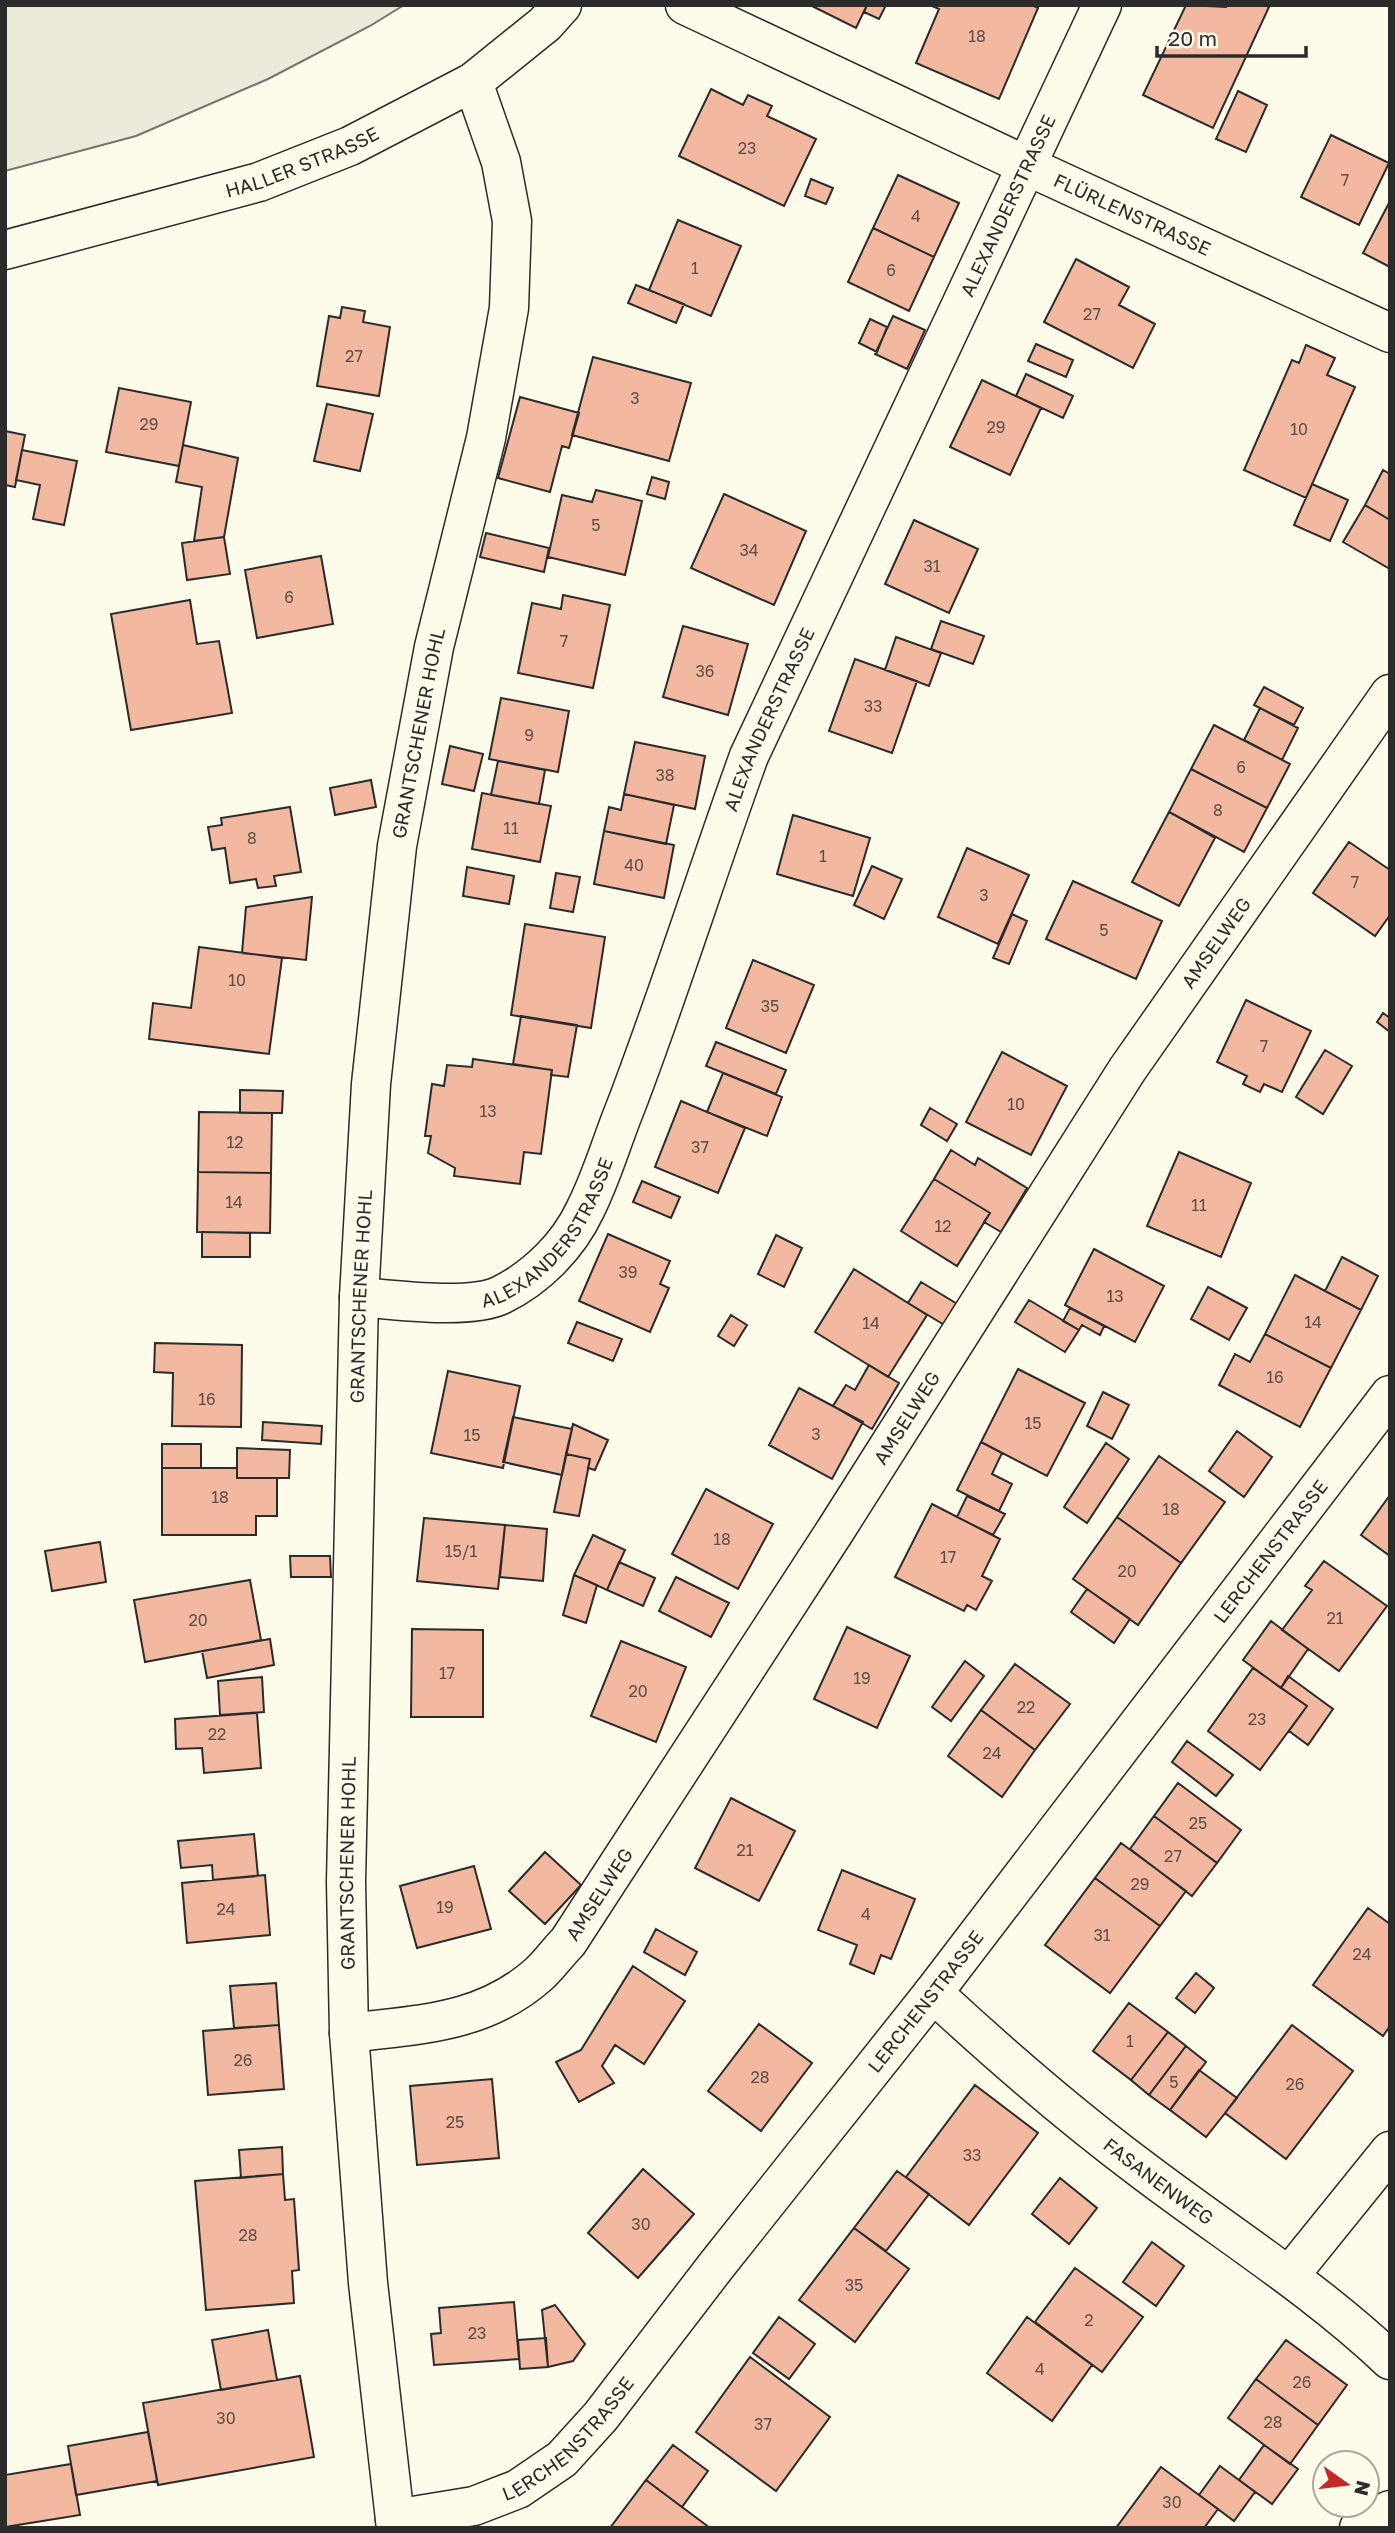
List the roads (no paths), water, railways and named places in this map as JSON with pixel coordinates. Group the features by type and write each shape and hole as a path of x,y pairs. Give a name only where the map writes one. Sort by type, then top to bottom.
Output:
{"street":[{"name":"HALLER STRASSE","path":"5,250 259,182 350,146 473,82 545,24 562,5"},
{"name":"FLÜRLENSTRASSE","path":"684,5 1390,333"},
{"name":"ALEXANDERSTRASSE","path":"359,1297 449,1302 500,1296 548,1264 585,1211 647,1051 749,756 1102,5"},
{"name":"GRANTSCHENER HOHL","path":"396,2524 368,2283 349,2033 346,1882 359,1297 370,1084 397,846 434,647 486,438 509,308 512,221 502,162 473,82"},
{"name":"AMSELWEG","path":"349,2033 444,2021 474,2014 513,1994 540,1973 568,1942 820,1553 1126,1070 1390,694"},
{"name":"LERCHENSTRASSE","path":"396,2524 474,2506 518,2489 562,2459 601,2416 716,2266 933,1993 1390,1395"},
{"name":"FASANENWEG","path":"933,1993 1017,2070 1130,2160 1289,2276 1390,2360"},
{"path":"1289,2276 1390,2151"},
{"path":"1359,2528 1390,2510"}]}
